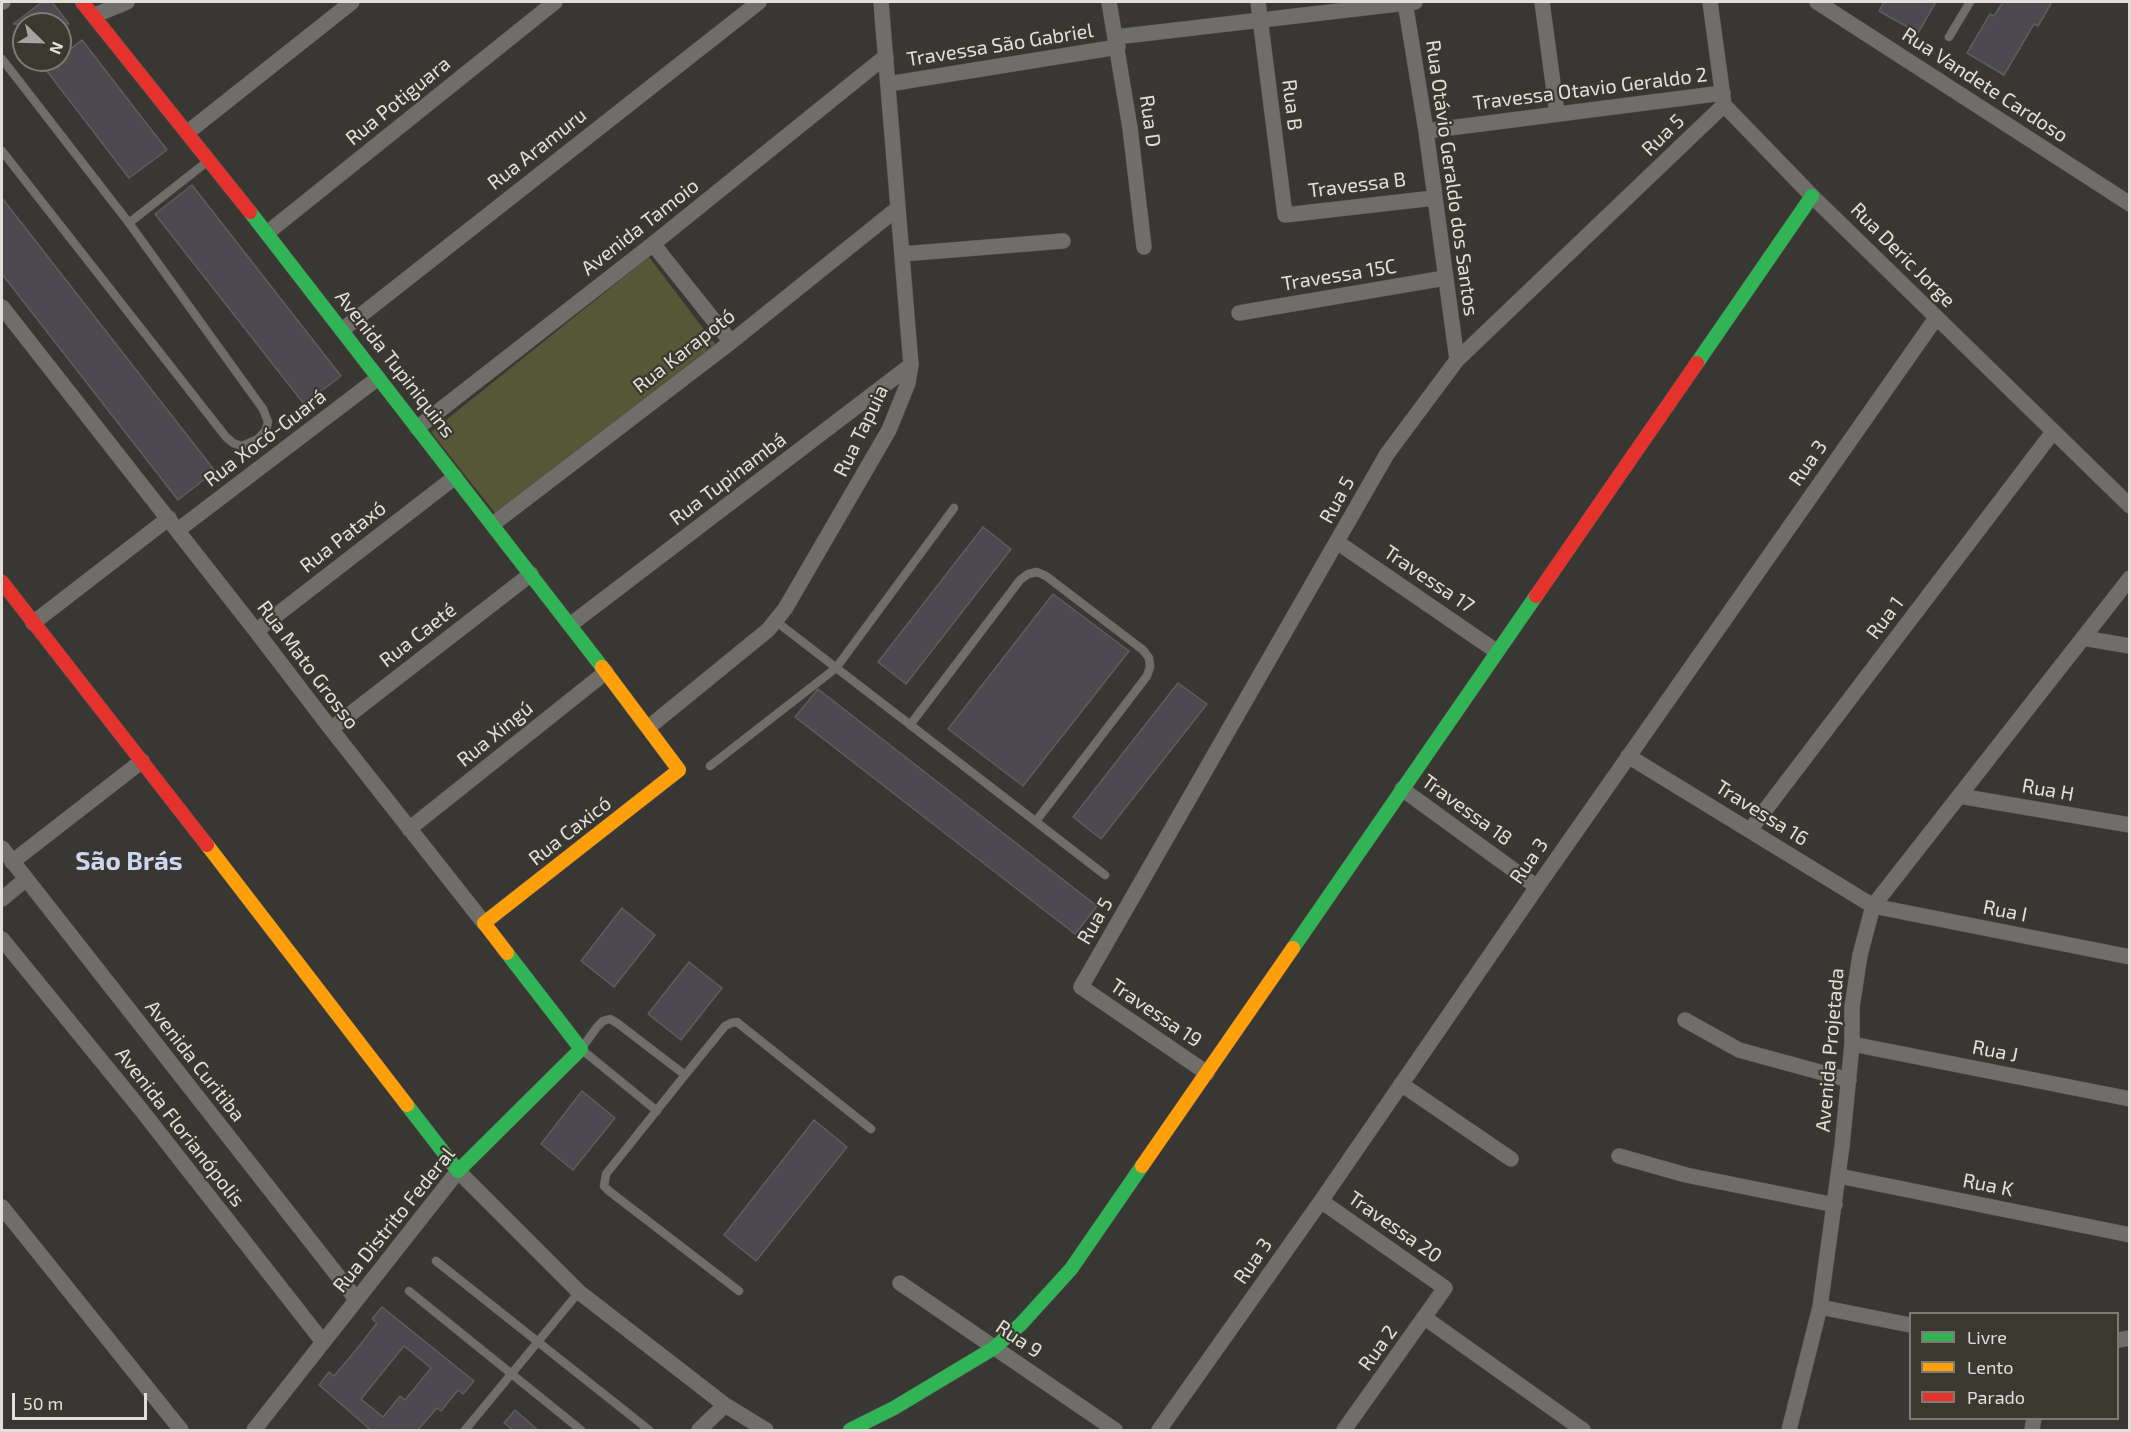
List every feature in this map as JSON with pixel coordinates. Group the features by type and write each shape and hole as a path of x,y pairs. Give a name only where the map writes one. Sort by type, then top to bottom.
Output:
{"street":[{"name":"Avenida Tupiniquins","path":"82,2 267,233 649,727 679,770"},
{"path":"94,15 127,2"},
{"path":"188,132 352,2"},
{"name":"Rua Potiguara","path":"267,233 555,2"},
{"name":"Rua Aramuru","path":"342,330 759,2"},
{"name":"Rua Tapuia","path":"649,727 779,624 889,430 904,394 911,365 881,2"},
{"name":"Rua D","path":"1109,2 1130,128 1144,247"},
{"name":"Rua B","path":"1258,2 1285,215"},
{"name":"Travessa São Gabriel","path":"888,84 1117,42 1408,2"},
{"name":"Rua Otávio Geraldo dos Santos","path":"1408,2 1457,360"},
{"path":"1542,2 1557,113"},
{"path":"1710,2 1724,99"},
{"name":"Rua Vandete Cardoso","path":"1817,2 2130,204"},
{"name":"Avenida Tamoio","path":"417,428 653,244 886,56"},
{"name":"Travessa Otavio Geraldo 2","path":"1426,130 1557,113 1724,99"},
{"name":"Rua Deric Jorge","path":"1724,99 1812,196 2130,506"},
{"name":"Rua 5","path":"1081,987 1387,454 1457,360 1724,99"},
{"path":"850,1431 894,1408 994,1348 1021,1324 1071,1269 1812,196"},
{"name":"Travessa B","path":"1285,215 1434,198"},
{"name":"Rua Karapotó","path":"493,524 731,342 898,208"},
{"path":"902,254 1063,241"},
{"path":"653,244 731,342"},
{"name":"Travessa 15C","path":"1239,313 1445,278"},
{"name":"Rua Mato Grosso","path":"2,306 581,1049"},
{"name":"Rua 3","path":"1159,1431 1322,1201 1628,756 1936,318"},
{"name":"Rua Tupinambá","path":"570,625 911,365"},
{"name":"Rua Xocó-Guará","path":"33,623 378,378"},
{"name":"Rua 1","path":"1750,830 2053,432"},
{"name":"Rua Pataxó","path":"256,631 455,477"},
{"name":"Travessa 17","path":"1337,542 1496,651"},
{"name":"Rua Caeté","path":"331,729 531,574"},
{"name":"Avenida Projetada","path":"1789,1431 1820,1307 1839,1176 1852,1044 1852,1006 1860,955 1873,906 2130,578"},
{"path":"2,582 458,1171 579,1292 725,1405 766,1431"},
{"path":"2084,638 2130,646"},
{"name":"Rua Xingú","path":"410,829 606,672"},
{"name":"Travessa 16","path":"1628,756 1873,906"},
{"path":"12,862 142,761"},
{"name":"Rua Caxicó","path":"484,922 679,770"},
{"name":"Travessa 18","path":"1401,789 1537,887"},
{"name":"Rua H","path":"1959,796 2130,825"},
{"name":"Avenida Curitiba","path":"2,848 356,1299"},
{"path":"2,898 26,879"},
{"name":"Rua I","path":"1873,906 2130,957"},
{"name":"Avenida Florianópolis","path":"2,939 139,1107 323,1342"},
{"name":"Travessa 19","path":"1081,987 1207,1073"},
{"path":"1685,1020 1739,1050 1849,1080"},
{"name":"Rua J","path":"1852,1044 2130,1099"},
{"name":"Rua Distrito Federal","path":"254,1431 458,1171 581,1049"},
{"path":"1401,1084 1511,1159"},
{"path":"1619,1156 1686,1175 1835,1205"},
{"name":"Rua K","path":"1839,1176 2130,1235"},
{"name":"Travessa 20","path":"1322,1201 1445,1288"},
{"path":"4,1217 181,1431"},
{"name":"Rua 9","path":"900,1282 1115,1431"},
{"name":"Rua 2","path":"1349,1429 1445,1288"},
{"path":"1820,1307 1909,1325"},
{"path":"1425,1318 1582,1431"},
{"path":"699,1431 725,1405"}],"lane":[{"path":"1949,37 1970,2"},
{"path":"2,59 129,223 263,409 267,418 267,426 255,442 242,446 226,437 2,151"},
{"path":"129,223 210,160"},
{"path":"710,766 836,668 954,508"},
{"path":"910,724 1020,580 1028,574 1037,573 1046,576 1143,650 1149,658 1150,667 1147,676 1036,821"},
{"path":"779,624 1105,875"},
{"path":"657,1111 581,1049 597,1027 603,1021 610,1019 685,1075"},
{"path":"739,1291 604,1186 606,1174 685,1075 725,1026 737,1022 871,1129"},
{"path":"436,1261 649,1431"},
{"path":"409,1291 580,1431"},
{"path":"465,1431 579,1292"}],"green space":[{"path":"649,257 715,344 495,513 431,432"}],"building":[{"path":"42,2 52,2 60,12 29,12"},
{"path":"1884,2 1936,2 1918,33 1879,11"},
{"path":"2003,2 2052,2 2038,26 2034,24 2004,75 1967,53 1990,14 1994,16"},
{"path":"82,40 167,150 129,178 48,72 72,72 72,48"},
{"path":"192,185 341,376 304,404 155,214"},
{"path":"2,198 215,471 178,500 2,274"},
{"path":"983,527 1011,549 906,684 878,662"},
{"path":"1053,594 1129,651 1023,786 948,729"},
{"path":"1178,683 1207,704 1101,839 1073,817"},
{"path":"818,689 1097,906 1075,934 795,717"},
{"path":"622,908 655,935 614,987 581,961"},
{"path":"689,962 722,988 681,1040 648,1014"},
{"path":"582,1091 615,1118 573,1170 541,1144"},
{"path":"814,1120 847,1147 756,1261 724,1235"},
{"path":"382,1307 474,1381 463,1394 458,1390 441,1411 437,1408 417,1431 372,1431 319,1385 329,1372 334,1376 360,1345 377,1323 372,1319","holes":["404,1346 431,1368 405,1400 400,1396 383,1417 361,1399"]},
{"path":"515,1410 539,1431 514,1431 504,1423"}],"traffic: fast":[{"path":"1697,363 1812,196"},
{"path":"250,212 602,667"},
{"path":"1293,948 1536,596"},
{"path":"407,1105 458,1171 581,1049 507,953"},
{"path":"850,1430 894,1408 994,1348 1021,1324 1071,1269 1142,1166"}],"traffic: slow":[{"path":"507,953 484,923 679,770 602,667"},
{"path":"207,845 407,1105"},
{"path":"1142,1166 1293,948"}],"traffic: jam":[{"path":"82,2 250,212"},
{"path":"1536,596 1697,363"},
{"path":"2,582 207,845"}],"district":[{"name":"São Brás","path":"129,861"}]}
